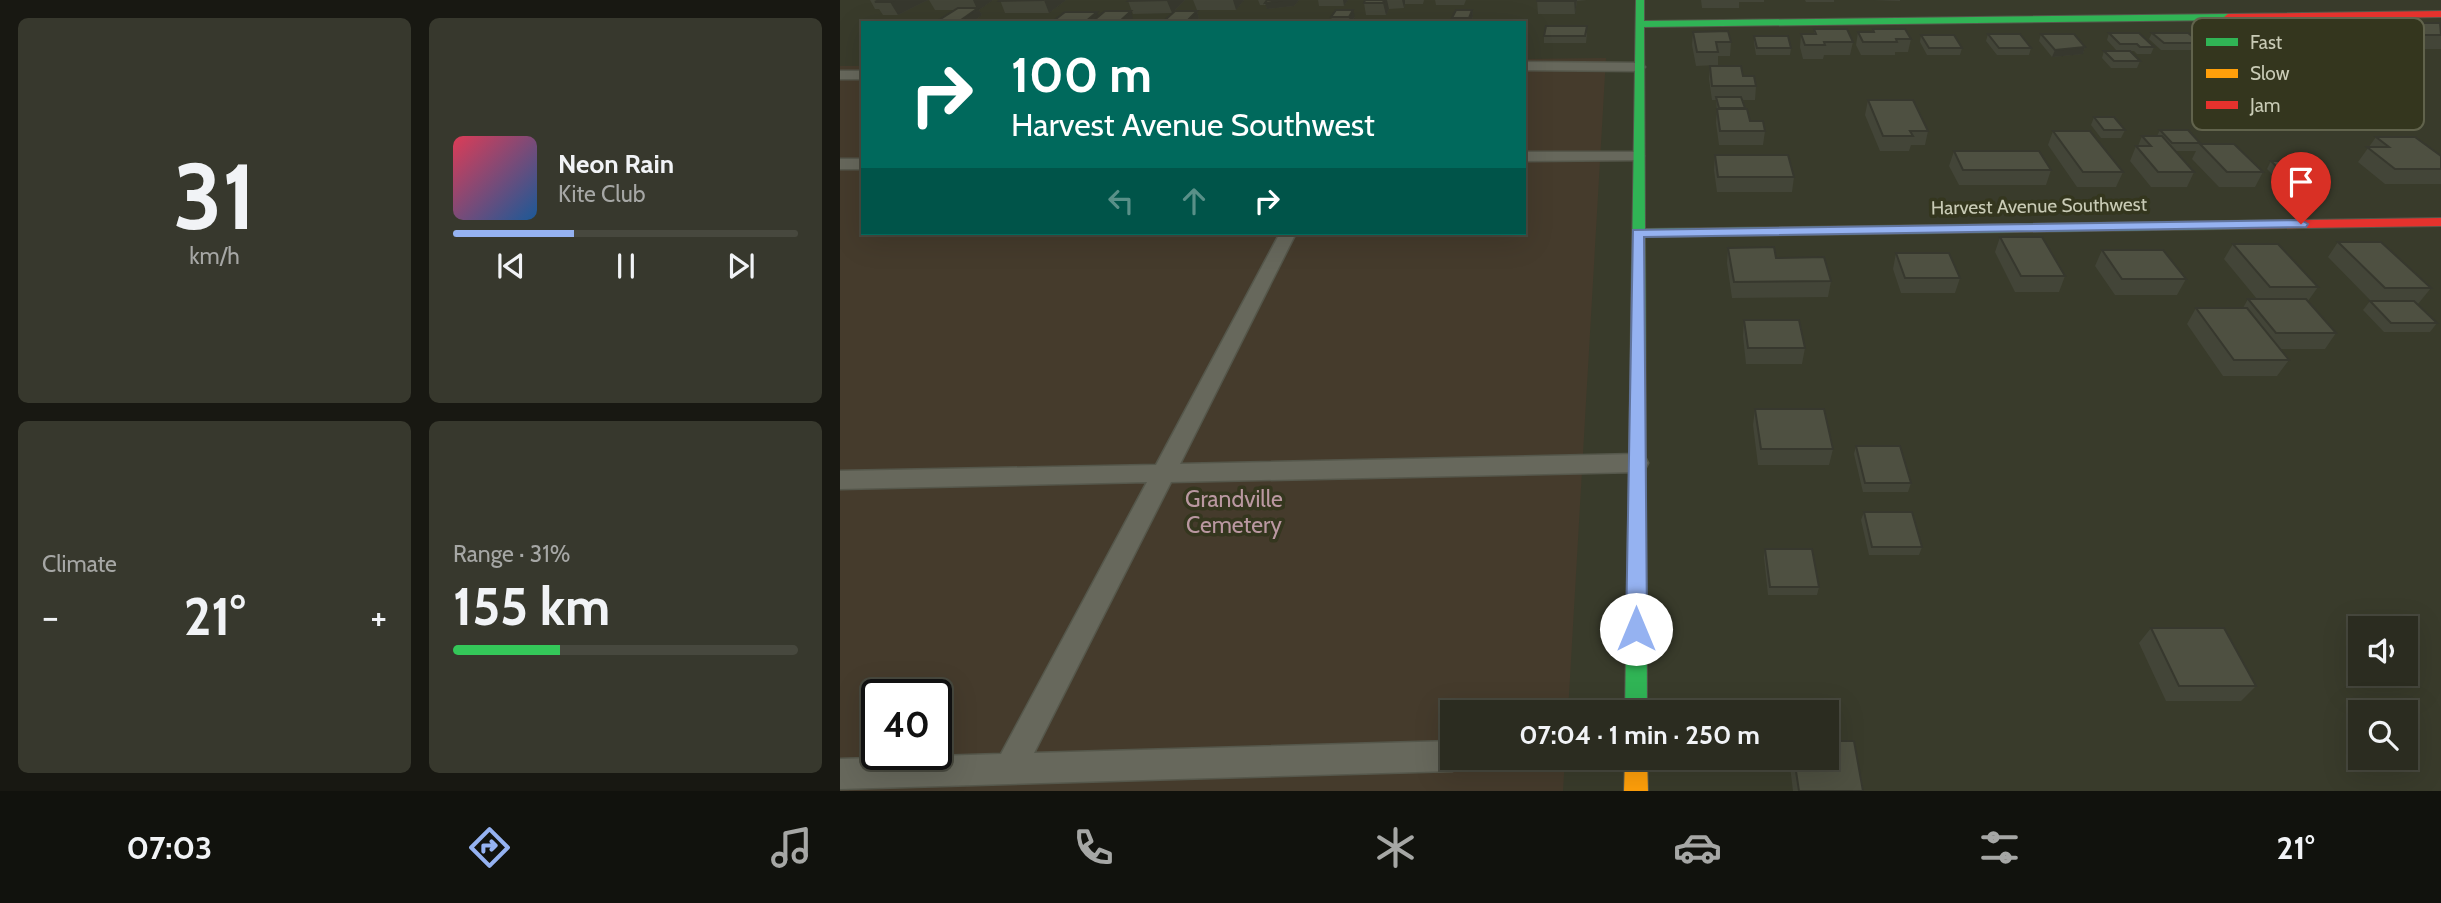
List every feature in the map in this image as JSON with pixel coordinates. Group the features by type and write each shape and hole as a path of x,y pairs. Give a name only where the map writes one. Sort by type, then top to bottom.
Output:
{"street":[{"path":"1636,700 1637,156 1640,0"},
{"path":"1639,24 2441,14"},
{"name":"Harvest Avenue Southwest","path":"1637,233 2441,222"},
{"path":"1636,770 1636,791"}],"lane":[{"path":"1526,66 1639,67"},
{"path":"840,75 861,75"},
{"path":"1526,157 1637,156"},
{"path":"840,164 861,164"},
{"path":"1010,769 1287,235"},
{"path":"840,481 1637,463"},
{"path":"840,774 1440,755"}],"green space":[{"name":"Grandville Cemetery","path":"1606,58 1569,700 1440,700 1440,770 1564,770 1563,791 840,791 840,66 861,66 861,235 1526,235 1526,59"}],"building":[{"path":"879,0 895,0 875,2"},
{"path":"1365,0 1384,0 1383,3 1364,3"},
{"path":"1574,0 1574,1 1537,1"},
{"path":"958,8 978,8 961,20 939,20"},
{"path":"1336,10 1353,10 1349,17 1331,17"},
{"path":"1456,10 1472,10 1469,18 1452,18"},
{"path":"1105,11 1131,11 1120,21 1093,21"},
{"path":"1175,11 1197,11 1188,20 1165,20"},
{"path":"1065,12 1097,12 1086,21 1053,21"},
{"path":"2424,23 2440,23 2441,35 2424,35"},
{"path":"1546,26 1587,26 1585,36 1544,36"},
{"path":"1814,29 1847,29 1853,42 1805,45 1801,34 1816,34"},
{"path":"1873,29 1905,29 1911,39 1896,39 1897,42 1863,42 1858,32 1874,32"},
{"path":"1728,31 1731,42 1716,42 1718,52 1697,52 1693,32"},
{"path":"2109,33 2139,33 2154,47 2120,44"},
{"path":"2152,33 2188,33 2192,36 2192,43 2164,43"},
{"path":"1988,34 2020,34 2031,48 1999,48"},
{"path":"2041,34 2074,34 2085,47 2055,50"},
{"path":"1921,35 1954,35 1962,48 1929,48"},
{"path":"1754,36 1788,36 1791,48 1757,48"},
{"path":"2104,51 2130,51 2140,61 2114,61"},
{"path":"1710,66 1741,66 1743,76 1754,76 1756,86 1712,86"},
{"path":"1716,97 1741,97 1745,108 1719,108"},
{"path":"1868,100 1913,100 1928,131 1910,131 1913,136 1883,136"},
{"path":"1717,109 1747,109 1750,121 1763,121 1765,131 1720,131"},
{"path":"2094,117 2114,117 2125,130 2104,130"},
{"path":"2160,130 2188,130 2200,143 2172,143"},
{"path":"2053,131 2090,131 2123,172 2083,172"},
{"path":"2142,136 2162,136 2194,172 2158,172 2136,146 2151,146"},
{"path":"2376,137 2415,137 2441,156 2441,169 2395,169 2367,147 2389,147"},
{"path":"2200,144 2234,144 2263,172 2227,172"},
{"path":"1954,151 2039,151 2051,170 1963,170"},
{"path":"1715,155 1788,155 1794,177 1718,177"},
{"path":"2271,161 2306,161 2327,181 2290,180"},
{"path":"2000,237 2042,237 2065,276 2021,276"},
{"path":"2338,242 2381,242 2431,288 2385,288"},
{"path":"2233,244 2278,244 2318,287 2270,287"},
{"path":"1774,247 1776,258 1824,257 1831,281 1734,282 1728,248"},
{"path":"2102,250 2163,250 2186,279 2122,279"},
{"path":"1896,253 1949,253 1960,278 1905,278"},
{"path":"2248,299 2306,299 2336,333 2276,333"},
{"path":"2370,301 2414,301 2437,323 2391,323"},
{"path":"2196,308 2247,308 2289,360 2234,360"},
{"path":"1744,320 1799,320 1805,348 1748,348"},
{"path":"1755,409 1824,409 1833,449 1761,449"},
{"path":"1856,446 1900,446 1911,483 1865,483"},
{"path":"1864,512 1912,512 1922,547 1872,547"},
{"path":"1765,549 1812,549 1819,587 1770,587"},
{"path":"2151,628 2224,628 2256,686 2179,686"},
{"path":"1839,741 1854,741 1863,791 1799,791 1796,770 1839,770"}],"traffic: fast":[{"path":"1636,700 1640,0"},
{"path":"1639,24 2228,17"},
{"path":"1637,233 2224,225"}],"traffic: slow":[{"path":"1636,770 1636,791"}],"traffic: jam":[{"path":"2228,17 2441,14"},
{"path":"2224,225 2441,222"}],"route":[{"path":"1636,629 1637,233 2301,224"}]}
